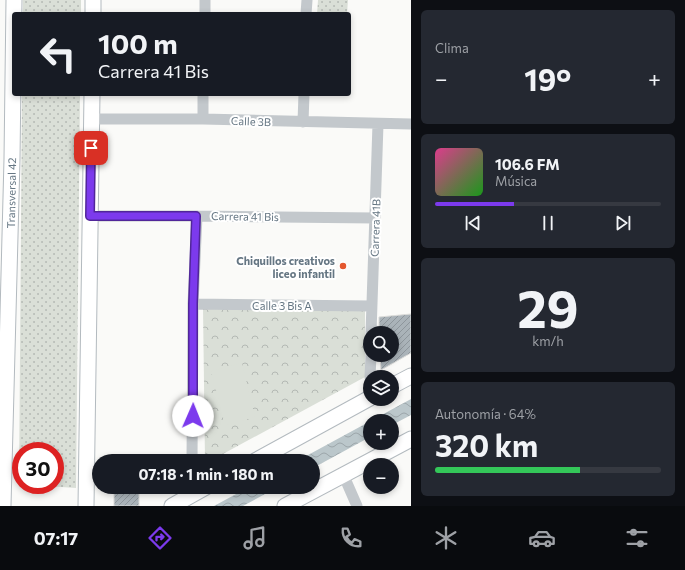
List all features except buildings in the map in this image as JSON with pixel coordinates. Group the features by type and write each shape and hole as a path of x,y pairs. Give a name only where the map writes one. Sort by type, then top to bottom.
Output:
{"street":[{"name":"Transversal 42","path":"14,0 14,12"},
{"path":"93,0 93,12"},
{"path":"204,12 205,0"},
{"path":"306,12 307,0"},
{"name":"Transversal 42","path":"4,506 13,96"},
{"path":"86,506 92,96"},
{"path":"203,96 203,120"},
{"path":"303,122 304,96"},
{"name":"Calle 3B","path":"92,119 411,124"},
{"name":"Carrera 41B","path":"371,326 378,124"},
{"name":"Carrera 41 Bis","path":"90,216 375,218"},
{"path":"192,454 193,304 196,216"},
{"name":"Calle 3 Bis A","path":"193,304 372,306"},
{"path":"399,382 411,376"},
{"path":"267,454 363,402"},
{"path":"284,506 411,439"},
{"path":"343,474 357,506"},
{"path":"172,506 187,494"}],"green space":[{"path":"23,0 81,0 81,12 23,12"},
{"path":"318,0 348,0 347,12 317,12"},
{"path":"22,96 80,96 76,488 64,487 64,442 19,442"},
{"path":"203,307 365,310 365,326 363,326 363,362 365,362 365,370 363,370 363,378 223,454 205,454"},
{"path":"242,363 255,417 225,425 211,371"}],"water":[{"path":"411,399 411,415 399,421 399,414 384,414"},
{"path":"363,425 363,441 320,464 320,454 310,454"},
{"path":"236,494 265,494 243,506 214,506"}],"place":[{"name":"Chiquillos creativos liceo infantil","path":"343,266"}],"route":[{"path":"91,148 90,216 196,216 193,304 193,416"}]}
